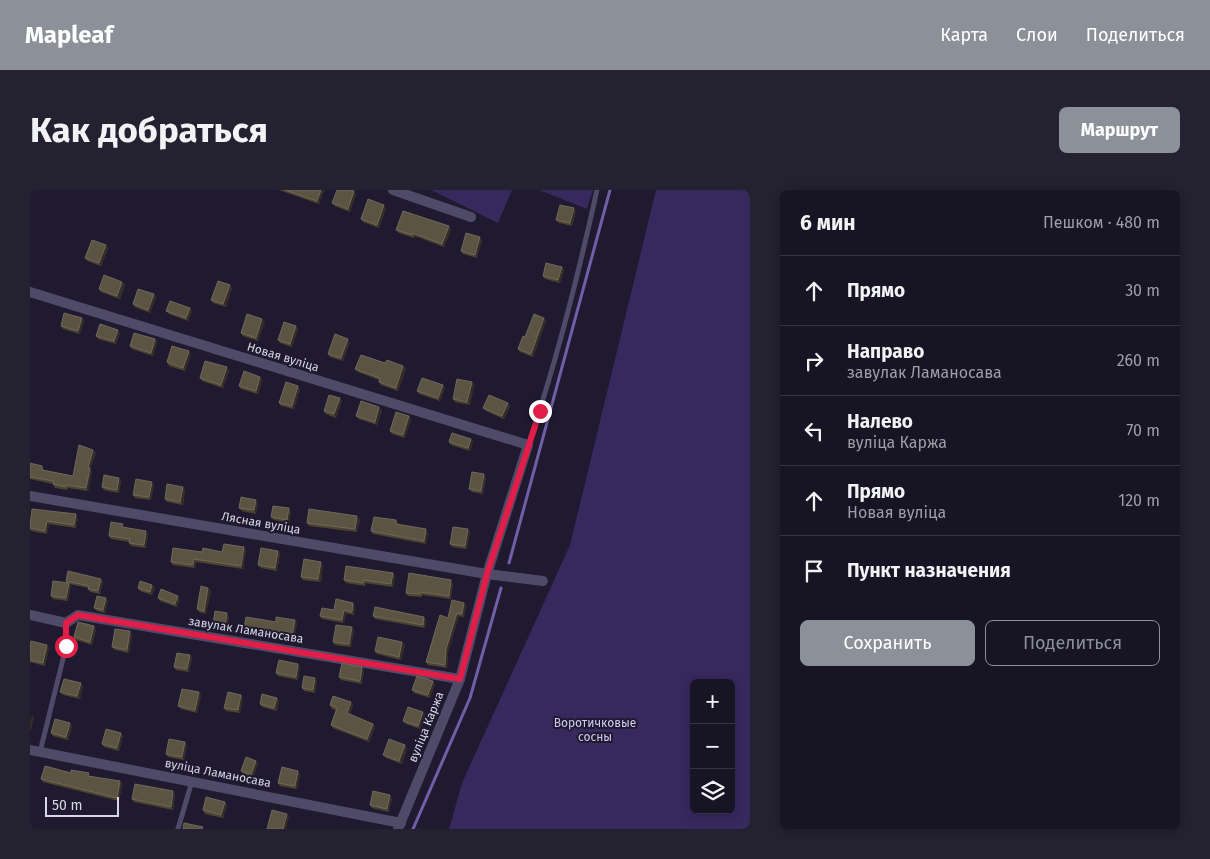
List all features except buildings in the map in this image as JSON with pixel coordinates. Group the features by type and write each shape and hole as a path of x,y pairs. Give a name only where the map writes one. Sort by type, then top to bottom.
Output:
{"street":[{"path":"393,190 471,217"},
{"name":"Новая вуліца","path":"30,292 528,446"},
{"path":"487,574 528,446"},
{"name":"Лясная вуліца","path":"30,496 487,574 543,581"},
{"name":"вуліца Каржа","path":"400,826 460,679 487,574"},
{"name":"завулак Ламаносава","path":"30,615 66,623 78,615 460,679"},
{"name":"вуліца Ламаносава","path":"35,751 192,781 400,826"}],"lane":[{"path":"528,446 540,411 597,190"},
{"path":"35,751 66,646 66,623"},
{"path":"178,829 192,781"}],"green space":[{"path":"431,190 512,190 498,223"},
{"path":"539,190 593,190 587,209"},
{"name":"Воротичковые сосны","path":"656,190 750,190 750,829 449,829 462,783 570,545"}],"waterway":[{"path":"509,563 610,190"},
{"path":"413,829 470,698 501,588"}],"route":[{"path":"66,646 66,623 78,615 460,679 487,574 540,411"}]}
